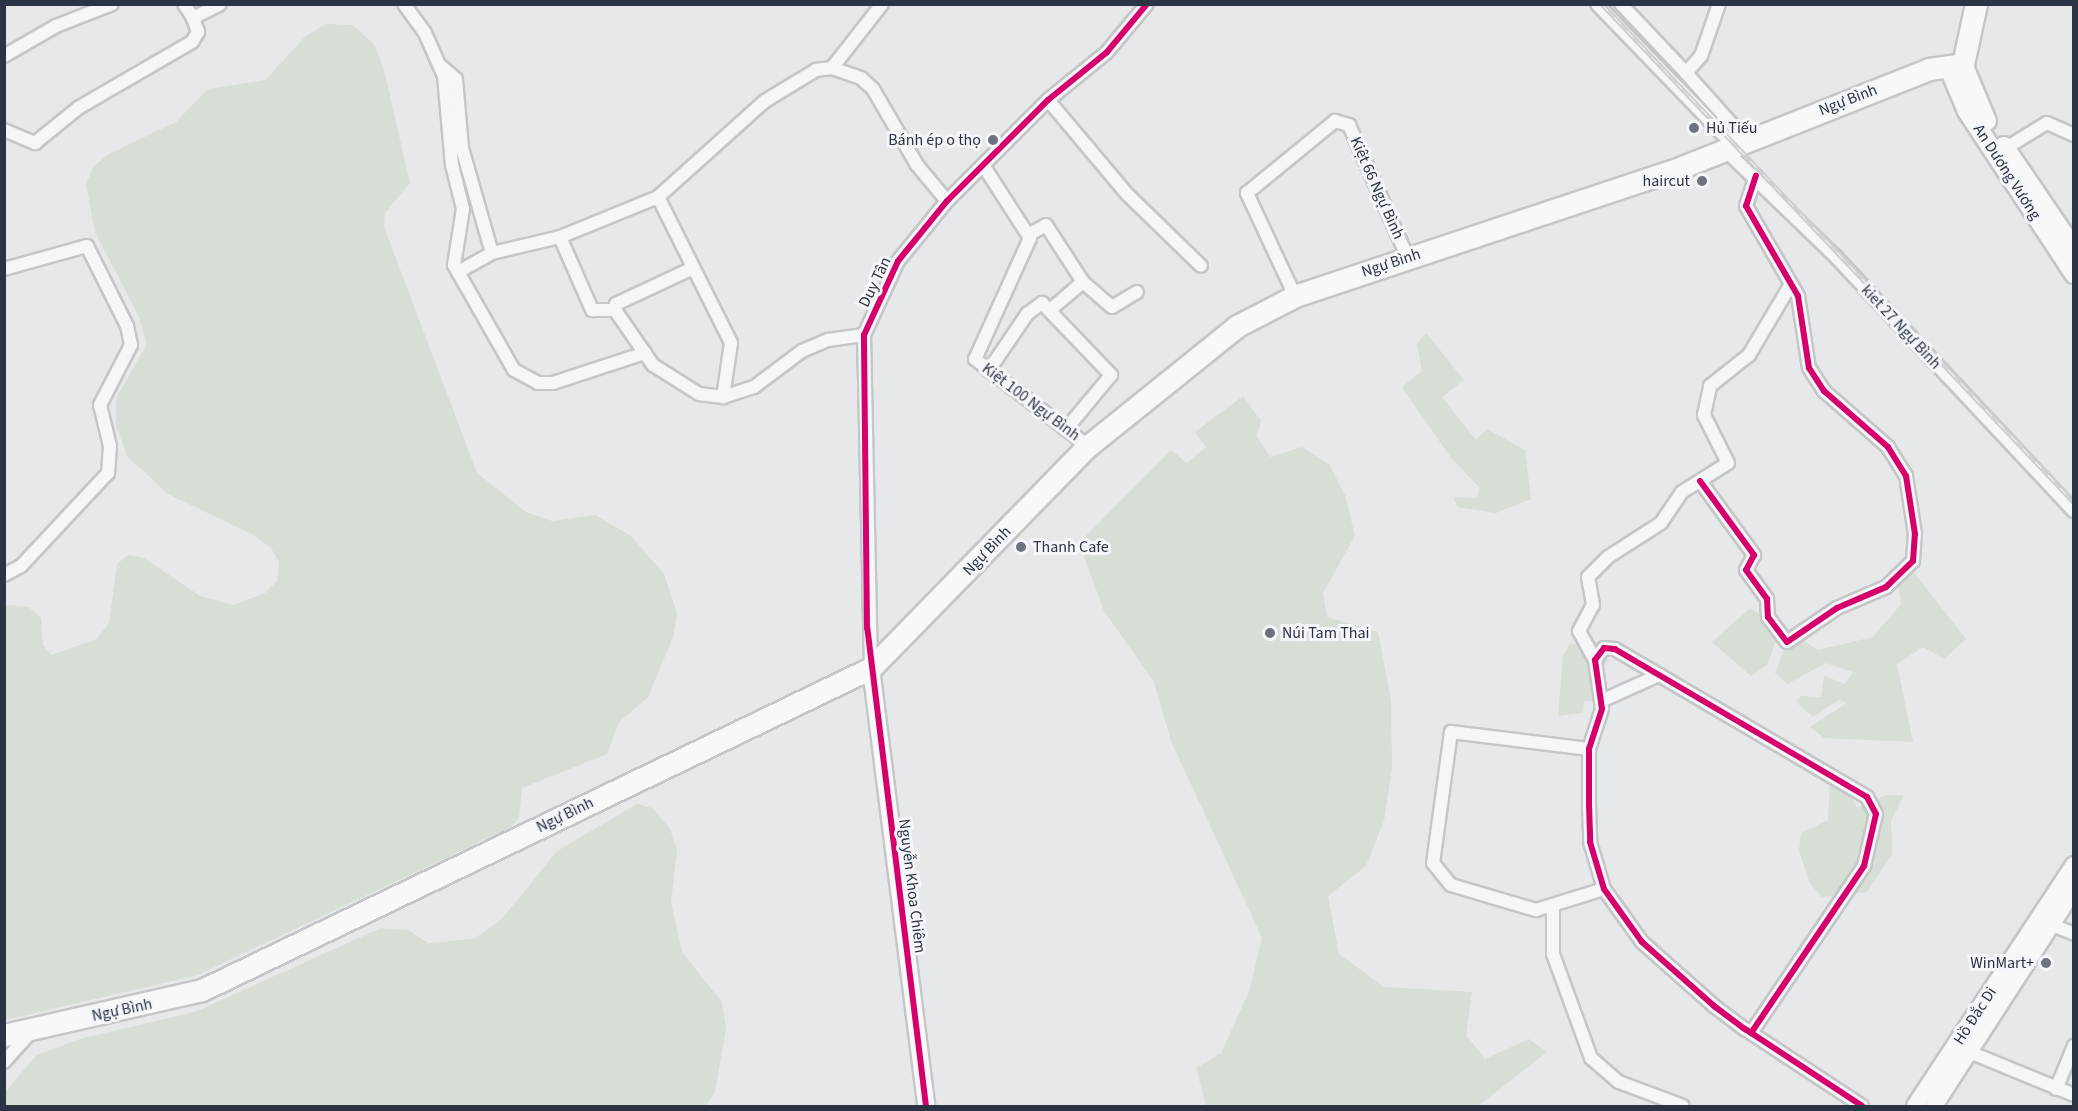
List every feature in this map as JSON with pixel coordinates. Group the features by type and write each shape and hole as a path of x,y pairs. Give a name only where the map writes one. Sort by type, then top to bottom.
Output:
{"highway":[{"path":"1955,65 1961,4"},
{"path":"1955,65 1976,4"},
{"name":"Ngự Bình","path":"4,1035 29,1034 202,990 871,668 1088,446 1237,326 1295,296 1955,65"}],"main road":[{"name":"An Dương Vương","path":"1955,65 1978,106 2073,249"},
{"name":"An Dương Vương","path":"1955,65 1967,111 2073,274"}],"street":[{"path":"4,56 56,26 112,4"},
{"path":"4,130 35,143 78,108 192,42 198,32 184,4"},
{"path":"193,18 220,4"},
{"path":"404,4 442,67 456,79 462,148 492,253"},
{"path":"832,69 882,4"},
{"name":"Duy Tân","path":"871,668 864,335 898,261 947,201 1048,99 1107,52 1147,4"},
{"path":"1598,4 1734,144"},
{"path":"1621,4 1686,73 1734,144"},
{"path":"1686,73 1701,56 1719,4"},
{"path":"442,67 452,165 463,209 453,256 458,272 504,355 526,379 553,383 645,353"},
{"path":"458,272 492,253 560,237 658,197 765,101 816,70 832,69 851,73 873,89 916,165 947,201"},
{"path":"1048,99 1127,194 1201,266"},
{"name":"Kiệt 66 Ngự Bình","path":"1295,296 1247,193 1343,120 1408,258"},
{"path":"2006,148 2047,123 2073,135"},
{"name":"kiet 27 Ngự Bình","path":"1734,144 1755,177 2073,511"},
{"path":"983,165 1030,234 1046,225 1083,282 1112,307 1137,292"},
{"path":"1700,481 1754,555 1746,570 1766,596 1768,617 1787,642 1837,608 1886,587 1913,561 1916,534 1906,476 1888,447 1849,416 1814,376 1791,284 1748,213 1755,177"},
{"path":"658,197 731,343 723,397"},
{"name":"Kiệt 100 Ngự Bình","path":"1030,234 975,359 1088,446"},
{"path":"560,237 592,310 615,310"},
{"path":"4,269 82,247 127,326 126,344 100,405 111,468 70,505 21,566 4,575"},
{"path":"693,268 616,304 615,310 653,365 699,394 723,397 754,387 791,358 828,340 864,335"},
{"path":"1050,309 1083,282"},
{"path":"1791,284 1749,355 1710,386 1704,415 1728,463 1682,492 1661,523 1608,556 1588,577 1593,605 1579,631 1595,660 1602,701 1589,749 1590,842 1604,889 1642,942 1751,1033 1862,1107"},
{"path":"989,370 1027,314 1042,303 1111,375 1067,428"},
{"path":"1595,660 1604,648 1615,649 1867,796 1876,814 1864,866 1751,1033"},
{"name":"Nguyễn Khoa Chiêm","path":"871,668 926,1107"},
{"path":"1602,701 1659,675"},
{"path":"1589,749 1451,732 1432,856 1435,869 1462,889 1536,910 1553,907 1604,889"},
{"name":"Hồ Đắc Di","path":"1915,1107 1962,1049 2045,922 2073,865"},
{"name":"Hồ Đắc Di","path":"2045,922 2073,890"},
{"path":"1553,907 1552,954 1592,1058 1619,1082 1683,1107"},
{"path":"2045,922 2073,934"},
{"path":"4,1062 29,1034"},
{"path":"2056,1089 2073,1046"},
{"path":"1962,1049 2073,1095"},
{"name":"Hồ Đắc Di","path":"1934,1107 1962,1049"}],"shaded area":[{"path":"326,24 353,25 374,45 383,66 410,183 385,213 384,227 477,473 526,512 552,521 595,515 631,536 664,574 677,613 673,637 648,697 619,722 607,754 522,788 519,817 511,827 198,975 5,1020 5,605 29,607 41,618 43,645 51,655 97,639 109,623 117,564 128,555 144,558 200,596 233,605 265,593 277,581 279,562 271,548 252,534 168,494 127,456 116,425 116,398 147,344 139,317 95,232 86,184 94,166 109,154 176,122 208,89 265,80 306,36"},
{"path":"1426,333 1464,380 1442,397 1476,440 1487,429 1525,450 1531,499 1496,513 1457,507 1454,497 1476,498 1480,488 1451,458 1402,387 1422,371 1417,343"},
{"path":"1243,396 1261,421 1257,436 1270,457 1302,447 1329,464 1345,495 1355,536 1323,593 1327,617 1378,632 1391,700 1392,768 1384,821 1366,866 1328,896 1339,954 1384,987 1472,992 1466,1035 1485,1059 1529,1039 1547,1052 1478,1106 1206,1106 1196,1068 1221,1053 1249,992 1262,938 1171,741 1154,682 1104,611 1079,543 1171,450 1187,463 1206,447 1195,432"},
{"path":"1912,570 1966,639 1944,659 1923,647 1897,664 1913,742 1824,738 1810,727 1847,703 1839,700 1813,717 1796,702 1801,696 1821,697 1824,676 1845,684 1853,672 1826,663 1787,684 1775,673 1791,633 1818,650 1873,637 1901,604 1898,582"},
{"path":"1750,608 1781,628 1767,665 1751,676 1712,642"},
{"path":"1571,642 1592,657 1610,660 1600,670 1595,702 1584,701 1583,713 1558,716 1563,655"},
{"path":"1830,784 1846,784 1857,808 1887,795 1904,795 1891,821 1892,855 1867,892 1822,897 1810,883 1799,851 1801,833 1828,820"},
{"path":"637,804 652,808 670,829 677,850 671,902 682,952 722,1002 726,1029 715,1092 706,1106 5,1106 5,1092 37,1055 83,1038 195,1012 381,928 408,930 428,943 474,939 502,919 557,851"}],"railway":[{"path":"1602,4 2074,502"}],"cycle path":[{"path":"926,1106 867,628 864,335 898,261 947,201 1048,100 1107,52 1147,4"},
{"path":"1700,481 1754,555 1746,570 1767,599 1768,617 1787,642 1837,608 1886,587 1913,561 1915,534 1906,476 1888,447 1824,391 1809,368 1798,296 1746,206 1756,176"},
{"path":"1751,1033 1864,866 1876,814 1867,797 1615,649 1604,648 1595,660 1602,709 1589,749 1590,842 1604,889 1642,942 1714,1006 1745,1029 1862,1106"}],"place":[{"name":"Hủ Tiếu","path":"1694,128"},
{"name":"Bánh ép o thọ","path":"993,140"},
{"name":"haircut","path":"1702,181"},
{"name":"Thanh Cafe","path":"1021,547"},
{"name":"Núi Tam Thai","path":"1270,633"},
{"name":"WinMart+","path":"2046,963"}]}
